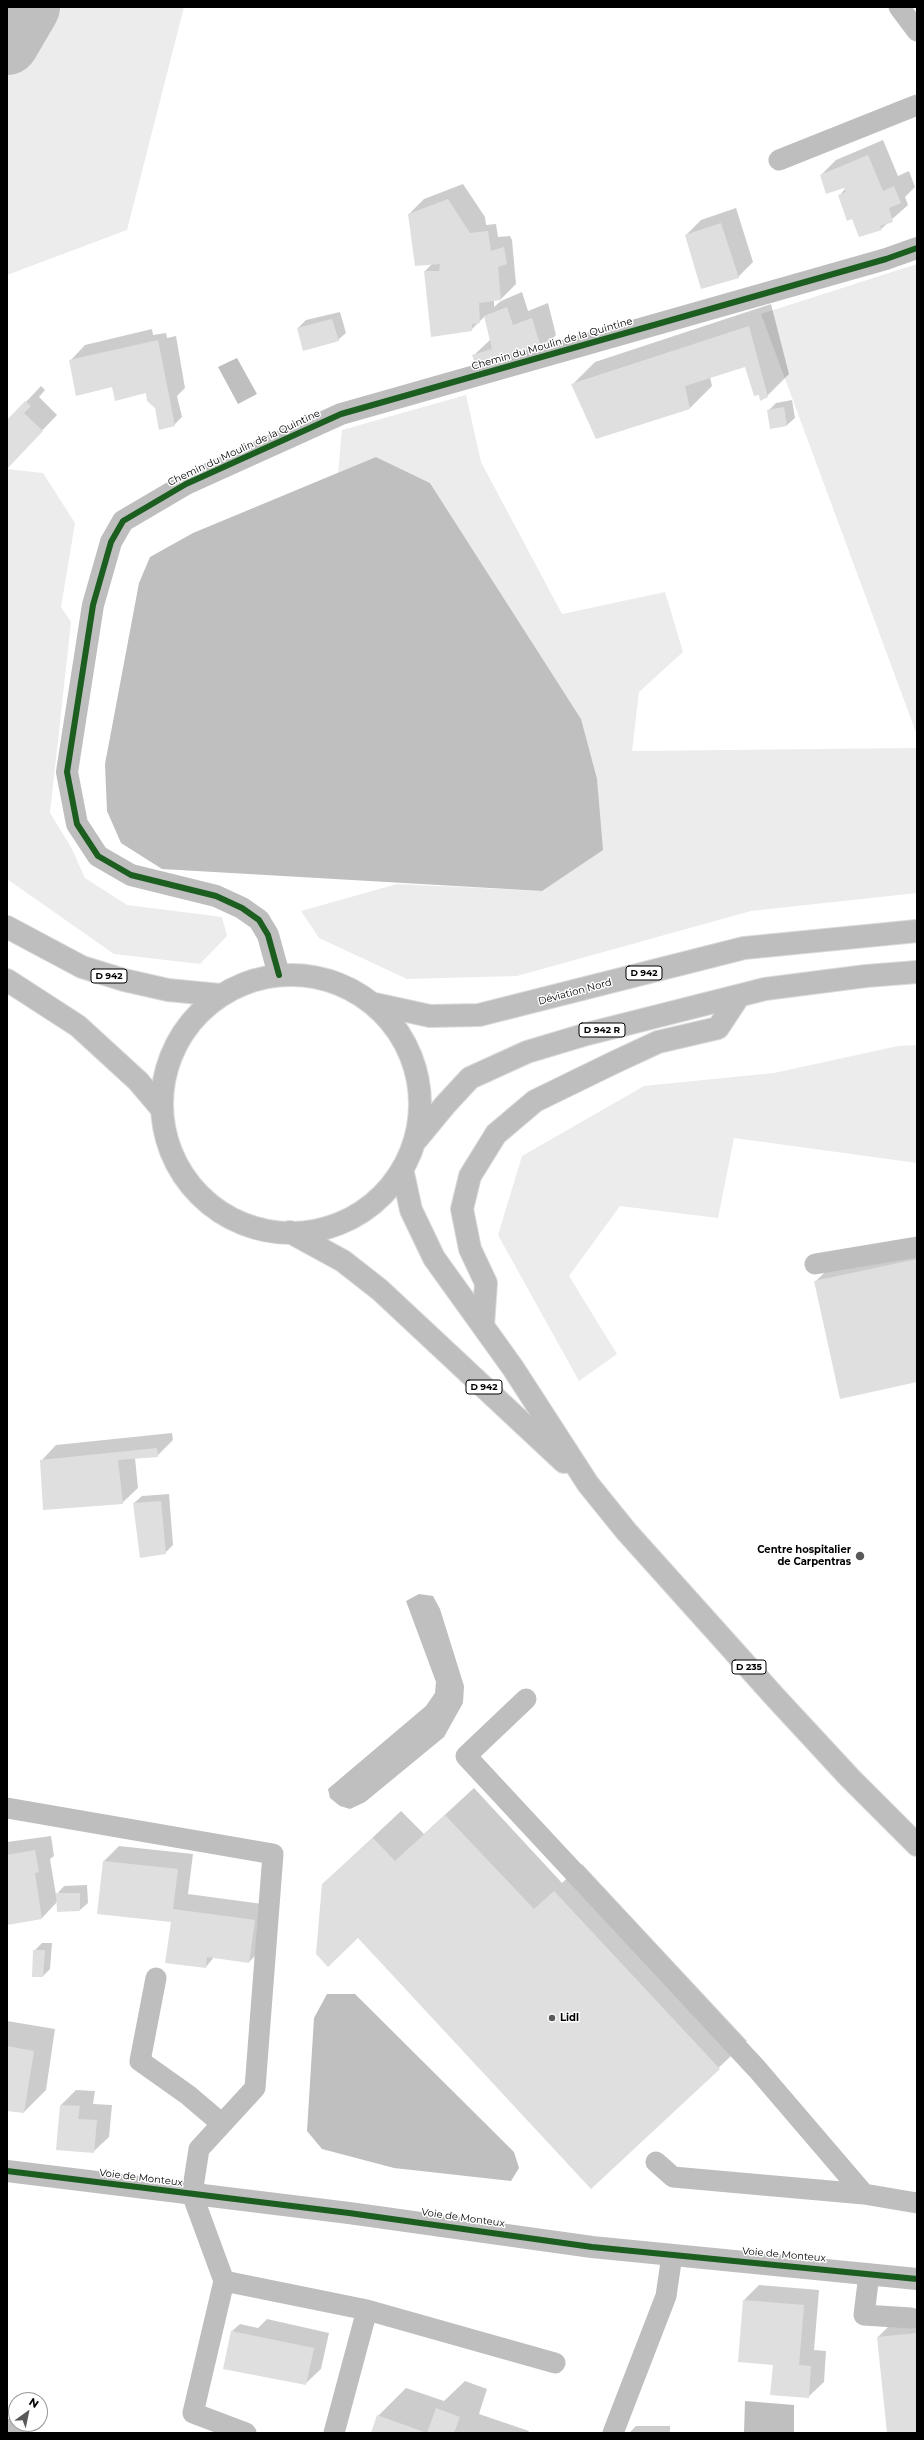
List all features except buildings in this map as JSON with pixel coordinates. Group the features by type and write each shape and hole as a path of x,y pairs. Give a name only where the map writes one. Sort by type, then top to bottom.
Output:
{"main road":[{"name":"Chemin du Moulin de la Quintine","path":"279,975 268,936 259,920 242,908 216,896 131,875 98,856 77,824 67,772 68,764 93,605 111,542 123,521 186,484 341,414 879,261 917,248"},
{"name":"D 942","path":"7,927 82,967 124,980 168,990 220,995"},
{"name":"Déviation Nord","path":"374,1004 430,1016 479,1016 744,948 917,930"},
{"name":"D 942 R","path":"417,1139 445,1104 470,1078 534,1049 765,989 917,972"},
{"path":"299,974 326,978 352,988 374,1004 406,1042 422,1090 417,1139 403,1173 377,1204 342,1225 290,1232 257,1230 216,1210 184,1178 172,1160 165,1136 161,1108 171,1053 191,1020 220,995 245,983 279,975 299,974"},
{"path":"7,980 78,1026 138,1081 161,1108"},
{"path":"483,1326 486,1283 470,1249 462,1209 470,1176 496,1134 535,1101 615,1062 658,1042 718,1028 739,996"},
{"path":"403,1173 411,1210 434,1258 483,1326 588,1484"},
{"name":"D 942","path":"290,1232 343,1261 380,1290 588,1484"},
{"name":"D 235","path":"588,1484 626,1532 770,1691 850,1778 917,1844"},
{"name":"Voie de Monteux","path":"7,2171 349,2213 592,2247 917,2278"}],"lane":[{"path":"899,7 917,31"},
{"path":"779,160 917,106"},
{"path":"815,1264 917,1247"},
{"path":"526,1699 466,1756 757,2069 864,2194"},
{"path":"7,1808 273,1854 255,2088 199,2150 192,2194 224,2281 193,2413 246,2433"},
{"path":"156,1978 140,2062 188,2095 222,2124"},
{"path":"656,2162 673,2177 864,2194 917,2203"},
{"path":"613,2433 666,2296 672,2255"},
{"path":"869,2274 864,2315 911,2318"},
{"path":"224,2281 367,2310 555,2363"},
{"path":"334,2433 367,2310"},
{"path":"7,2429 17,2430 17,2433"}],"shaded area":[{"path":"7,7 184,7 127,230 7,275"},
{"path":"917,264 917,735 761,314"},
{"path":"237,358 257,394 238,404 218,367"},
{"path":"466,395 481,462 562,614 665,592 683,652 639,692 632,751 917,748 917,893 751,911 517,976 407,979 319,938 301,911 397,884 542,891 581,719 430,483 376,457 338,473 342,430"},
{"path":"376,457 430,483 581,719 597,779 603,850 542,891 162,869 121,843 107,811 105,764 139,583 150,557 193,533"},
{"path":"7,469 43,473 75,523 61,607 71,622 50,813 71,847 85,878 127,905 222,917 227,936 200,964 114,954 7,879"},
{"path":"917,1045 917,1163 734,1138 718,1218 620,1206 569,1276 617,1354 579,1381 498,1235 522,1156 644,1086 774,1073 898,1046"},
{"path":"419,1594 433,1596 440,1609 464,1686 463,1703 444,1737 365,1802 350,1809 340,1806 330,1798 328,1789 426,1706 435,1693 436,1682 406,1601"},
{"path":"327,1994 355,1994 514,2152 519,2168 511,2181 394,2168 322,2149 307,2131 314,2018"},
{"path":"745,2401 794,2405 794,2433 744,2433"}],"waterway":[{"path":"7,43 28,7"}],"cycle path":[{"path":"279,975 268,935 259,920 242,908 216,896 131,875 98,856 77,824 67,772 93,605 111,542 123,521 186,484 341,414 886,259 917,248"},
{"path":"7,2171 349,2213 592,2247 917,2279"}],"place":[{"name":"Centre hospitalier de Carpentras","path":"860,1556"},
{"name":"Lidl","path":"552,2018"}]}
